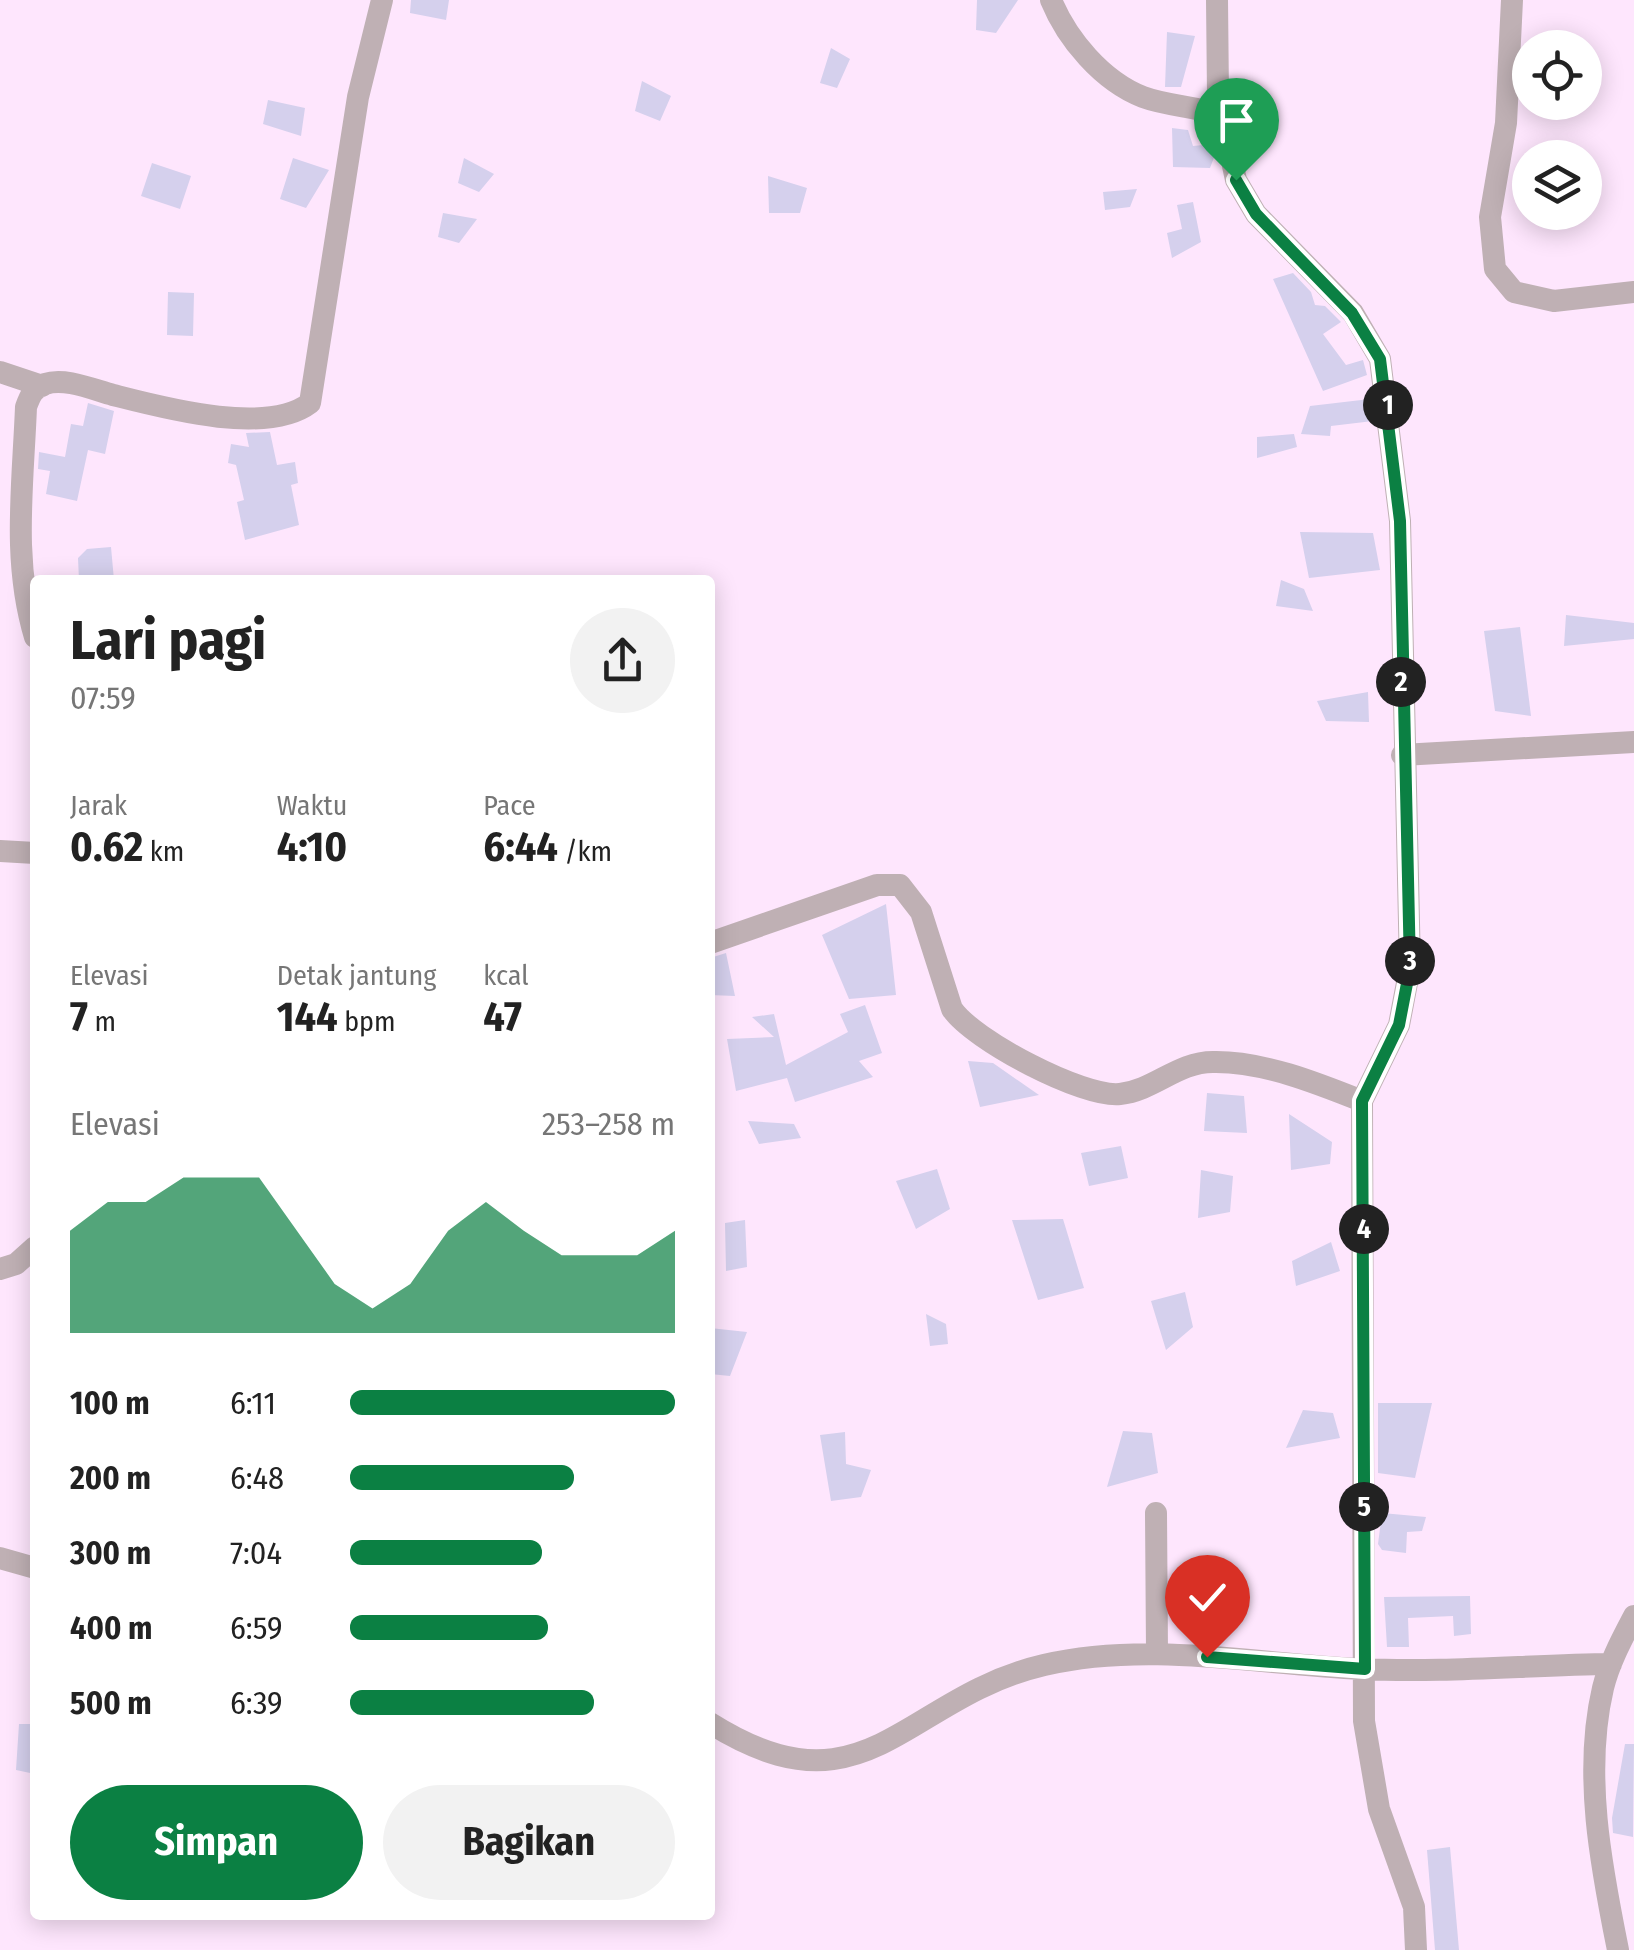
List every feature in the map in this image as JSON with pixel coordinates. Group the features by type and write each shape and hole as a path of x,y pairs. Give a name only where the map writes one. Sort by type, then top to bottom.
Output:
{"street":[{"path":"30,626 10,580 26,407 33,391 66,383 130,400 252,420 287,417 310,403 358,97 382,0"},
{"path":"1052,0 1090,60 1112,80 1145,98 1188,103 1220,114"},
{"path":"1217,0 1220,114 1236,180 1256,214 1352,313 1380,359 1400,521 1408,984 1399,1025 1362,1101 1364,1722 1371,1780 1408,1883 1416,1950"},
{"path":"1512,0 1506,123 1490,217 1495,269 1514,292 1554,301 1634,292"},
{"path":"0,372 42,386"},
{"path":"1402,755 1634,742"},
{"path":"0,851 30,853"},
{"path":"715,941 877,885 900,885 920,912 959,1020 998,1048 1104,1094 1131,1092 1187,1064 1212,1062 1235,1063 1362,1101"},
{"path":"0,1269 16,1264 30,1251"},
{"path":"1156,1513 1157,1652"},
{"path":"0,1558 30,1567"},
{"path":"1618,1950 1600,1862 1596,1798 1598,1713 1611,1664 1634,1616"},
{"path":"715,1724 782,1757 832,1761 894,1737 984,1685 1038,1666 1157,1652 1365,1669 1611,1664"}],"building":[{"path":"411,0 449,0 446,20 410,13"},
{"path":"977,0 1018,0 996,33 976,30"},
{"path":"1167,32 1195,36 1181,87 1165,87"},
{"path":"831,48 850,59 837,88 820,83"},
{"path":"642,81 671,96 660,121 635,111"},
{"path":"268,100 305,108 301,136 263,124"},
{"path":"1172,128 1188,130 1193,146 1213,144 1215,155 1210,168 1173,167"},
{"path":"293,158 329,170 306,208 280,199"},
{"path":"464,158 494,174 479,192 458,183"},
{"path":"152,163 191,176 180,209 141,196"},
{"path":"768,176 807,188 800,213 769,213"},
{"path":"1137,189 1130,207 1105,210 1103,192"},
{"path":"1193,202 1201,242 1172,258 1167,233 1182,229 1177,205"},
{"path":"443,213 477,219 459,243 438,237"},
{"path":"1293,273 1311,292 1315,305 1325,306 1341,322 1323,334 1346,365 1363,360 1367,375 1323,391 1273,279"},
{"path":"168,292 194,293 193,336 167,335"},
{"path":"1370,399 1373,421 1331,426 1330,436 1301,434 1310,406"},
{"path":"88,403 114,411 105,454 88,450 77,501 46,494 50,471 38,469 39,452 65,457 71,424 83,426"},
{"path":"270,432 277,465 295,462 298,483 291,485 299,525 245,540 237,502 244,500 236,465 228,463 231,444 249,447 246,433"},
{"path":"1294,434 1297,447 1257,458 1257,437"},
{"path":"1300,532 1373,533 1380,570 1309,578"},
{"path":"111,547 114,575 79,575 78,558 87,549"},
{"path":"1281,580 1304,589 1313,611 1276,606"},
{"path":"1566,615 1634,623 1634,639 1564,646"},
{"path":"1520,627 1531,716 1495,711 1484,631"},
{"path":"1368,692 1369,722 1326,721 1317,701"},
{"path":"886,904 896,995 849,999 822,935"},
{"path":"726,953 735,996 715,995 715,956"},
{"path":"865,1005 882,1053 859,1061 873,1077 795,1102 787,1078 736,1091 727,1039 774,1037 752,1017 774,1014 786,1065 848,1032 840,1014"},
{"path":"968,1061 993,1063 1039,1095 980,1107"},
{"path":"1207,1093 1244,1096 1247,1133 1204,1131"},
{"path":"1289,1114 1332,1142 1330,1164 1291,1170"},
{"path":"748,1121 794,1124 801,1138 759,1144"},
{"path":"1121,1146 1128,1178 1089,1186 1081,1153"},
{"path":"937,1169 950,1209 916,1229 896,1181"},
{"path":"1201,1170 1233,1176 1230,1212 1198,1218"},
{"path":"1063,1219 1084,1288 1038,1300 1012,1220"},
{"path":"745,1220 747,1267 726,1271 725,1223"},
{"path":"1331,1242 1340,1271 1296,1286 1292,1261"},
{"path":"1185,1292 1193,1327 1166,1350 1151,1301"},
{"path":"926,1314 946,1324 948,1344 930,1346"},
{"path":"715,1329 747,1332 730,1376 715,1374"},
{"path":"1378,1403 1432,1403 1415,1478 1378,1473"},
{"path":"1303,1410 1333,1413 1340,1438 1286,1448"},
{"path":"1123,1431 1152,1433 1158,1473 1107,1487"},
{"path":"845,1432 846,1464 871,1470 861,1497 831,1501 820,1435"},
{"path":"1382,1513 1426,1517 1422,1531 1407,1532 1406,1553 1382,1550 1378,1544"},
{"path":"1470,1596 1471,1634 1454,1636 1453,1616 1408,1618 1409,1647 1387,1647 1384,1597"},
{"path":"19,1724 30,1724 30,1773 16,1770"},
{"path":"1625,1744 1634,1744 1633,1837 1613,1833"},
{"path":"1450,1847 1459,1950 1435,1950 1427,1850"}],"route":[{"path":"1207,1657 1365,1669 1362,1101 1399,1025 1410,968 1402,755 1400,521 1380,359 1352,313 1256,214 1236,180"}]}
